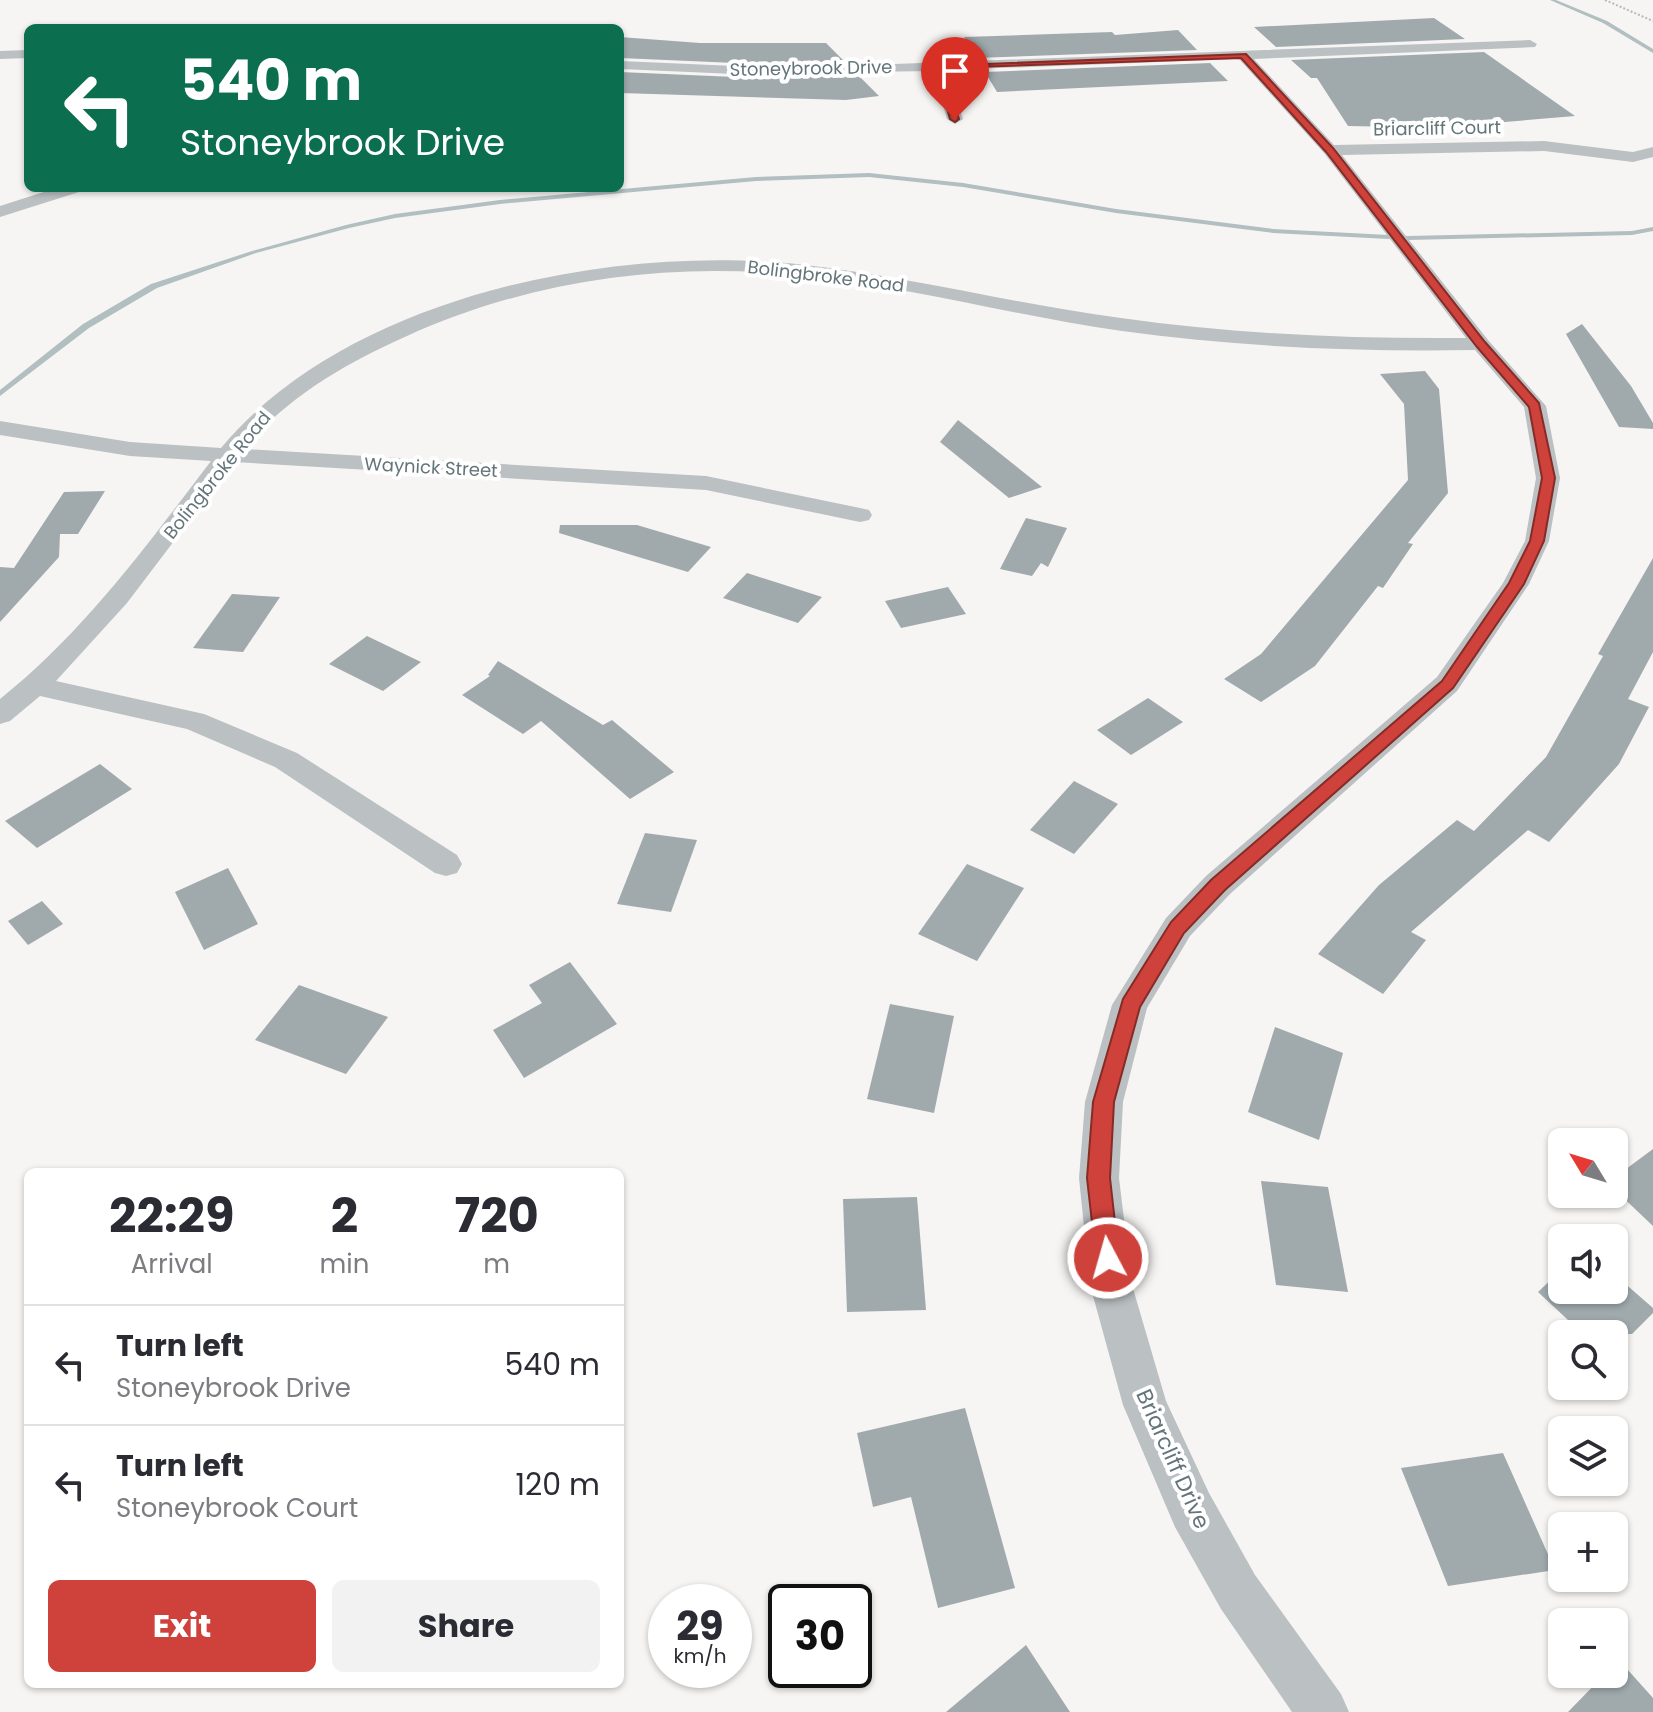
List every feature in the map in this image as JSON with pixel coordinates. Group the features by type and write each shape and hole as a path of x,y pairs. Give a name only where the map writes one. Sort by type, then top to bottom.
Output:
{"street":[{"name":"Stoneybrook Drive","path":"624,65 735,70 939,66 1530,44"},
{"path":"0,55 24,54"},
{"name":"Briarcliff Drive","path":"1243,55 1330,150 1481,344 1535,406 1548,478 1537,541 1516,584 1447,684 1218,885 1178,927 1130,1005 1104,1102 1099,1178 1111,1285 1145,1405 1192,1510 1238,1592 1323,1712"},
{"path":"939,66 955,119"},
{"name":"Briarcliff Court","path":"1544,146 1587,135"},
{"name":"Briarcliff Court","path":"1330,150 1544,146 1633,157 1650,146"},
{"path":"0,212 61,192"},
{"name":"Bolingbroke Road","path":"0,714 37,686 124,591 264,414 319,374 418,322 489,298 569,278 659,266 730,264 805,270 946,292 1065,316 1193,335 1304,344 1481,344"},
{"name":"Waynick Street","path":"0,428 130,449 706,483 860,515"},
{"path":"37,686 194,721 286,760 446,864"}],"path":[{"path":"1605,0 1653,21"}],"building":[{"path":"1434,18 1465,39 1276,47 1254,27"},
{"path":"1178,30 1197,50 976,58 964,37 1112,32 1115,35"},
{"path":"624,37 700,43 826,43 845,62 735,63 624,58"},
{"path":"1484,52 1575,116 1493,123 1348,126 1317,78 1311,78 1291,60"},
{"path":"1210,63 1228,81 997,92 985,72"},
{"path":"624,72 735,77 858,75 879,96 846,100 624,93"},
{"path":"1582,324 1631,386 1653,423 1653,429 1619,427 1566,334"},
{"path":"1425,371 1439,389 1448,493 1408,543 1413,544 1383,588 1378,586 1315,666 1261,702 1224,679 1261,654 1408,480 1404,404 1380,374"},
{"path":"958,420 1042,487 1009,498 940,442"},
{"path":"105,491 78,534 60,534 59,557 0,622 0,567 14,568 64,492"},
{"path":"1026,518 1067,528 1048,567 1041,563 1032,576 1000,569"},
{"path":"560,525 637,525 711,547 688,572 559,533"},
{"path":"1653,558 1653,652 1628,699 1649,707 1619,764 1549,842 1528,830 1411,932 1426,940 1383,994 1318,954 1379,885 1457,820 1474,831 1546,757 1603,656 1598,654"},
{"path":"747,573 822,597 798,623 723,598"},
{"path":"948,587 966,614 901,628 885,601"},
{"path":"232,594 280,597 243,652 193,648"},
{"path":"367,636 421,662 383,691 329,664"},
{"path":"498,661 603,725 612,720 674,772 630,799 541,721 523,734 462,695 490,676"},
{"path":"1148,698 1183,722 1131,755 1097,730"},
{"path":"100,764 132,789 37,848 5,821"},
{"path":"1074,781 1118,804 1074,854 1030,830"},
{"path":"645,833 697,840 671,912 617,904"},
{"path":"967,864 1024,888 977,961 918,934"},
{"path":"228,868 258,924 204,950 175,892"},
{"path":"42,901 63,924 28,945 8,921"},
{"path":"570,962 617,1024 524,1078 493,1030 542,1003 529,985"},
{"path":"299,985 388,1017 346,1074 255,1040"},
{"path":"890,1004 954,1016 934,1113 867,1099"},
{"path":"1275,1027 1343,1053 1319,1140 1248,1112"},
{"path":"1653,1149 1653,1226 1628,1202 1628,1168"},
{"path":"1261,1181 1328,1187 1348,1292 1276,1285"},
{"path":"917,1197 926,1310 847,1312 843,1199"},
{"path":"1548,1282 1548,1301 1538,1292"},
{"path":"1628,1286 1653,1308 1653,1313 1632,1334 1628,1334 1628,1320 1568,1320 1551,1304 1628,1304"},
{"path":"965,1408 1015,1588 938,1608 911,1497 873,1507 857,1433"},
{"path":"1503,1453 1548,1554 1548,1571 1448,1586 1401,1468"},
{"path":"1026,1645 1070,1712 946,1712"},
{"path":"1628,1670 1653,1698 1653,1712 1568,1712 1591,1688 1628,1688"}],"waterway":[{"path":"1552,0 1605,22 1653,51"},
{"path":"624,191 756,179 869,175 963,185 1116,211 1273,231 1408,238 1632,233 1653,229"},
{"path":"0,394 86,326 154,286 254,252 395,216 611,192"}],"route":[{"path":"955,119 939,66 1243,55 1330,150 1481,344 1535,406 1548,478 1537,541 1516,584 1447,684 1218,885 1178,927 1130,1005 1104,1102 1099,1178 1108,1258"}]}
